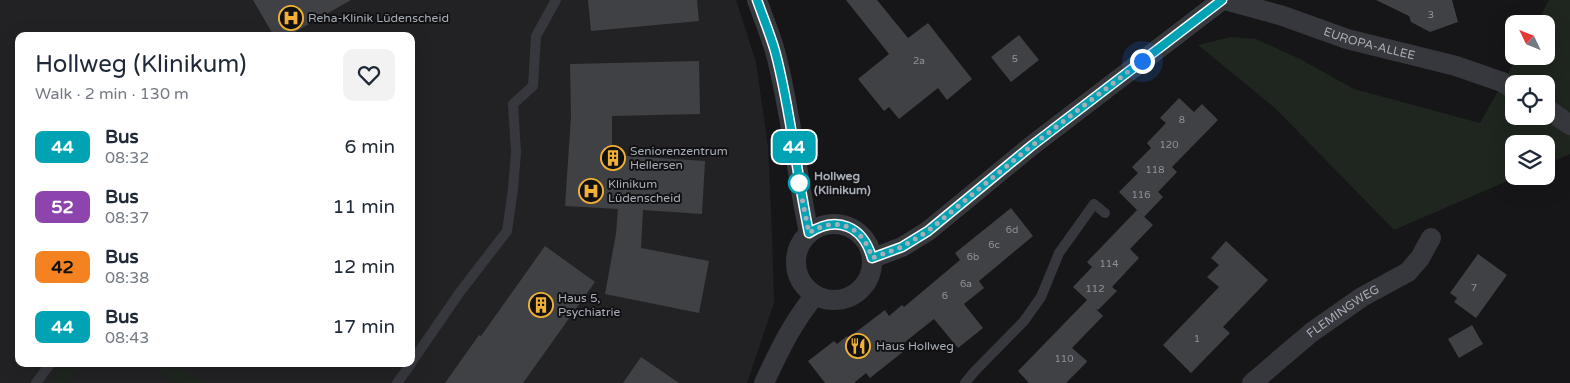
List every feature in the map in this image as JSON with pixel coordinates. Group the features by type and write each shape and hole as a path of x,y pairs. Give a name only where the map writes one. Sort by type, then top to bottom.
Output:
{"street":[{"path":"757,0 775,50 809,233"},
{"path":"872,258 902,247 928,231 1030,147 1224,0"},
{"name":"EUROPA-ALLEE","path":"1224,0 1284,16 1347,39 1456,66 1505,84"},
{"path":"1555,114 1570,125"},
{"path":"827,224 847,226 863,237 872,258 869,276 864,285 856,293 836,300 825,299 815,295 801,283 796,266 798,248 809,233 827,224"},
{"name":"FLEMINGWEG","path":"1252,383 1312,332 1362,298 1408,272 1420,258 1431,238"},
{"path":"764,383 797,317 815,295"}],"lane":[{"path":"415,357 460,292 507,231 516,152 513,104 533,86 536,36 556,0"},
{"path":"965,383 1024,321 1041,297 1060,254 1094,204 1105,213"},
{"path":"36,383 48,367"},
{"path":"398,383 408,367"}],"shaded area":[{"name":"Klinikum Lüdenscheid","path":"0,0 736,0 756,62 768,147 774,303 747,383 0,383"},
{"path":"1549,0 1570,0 1570,154 1555,161 1555,135 1505,135 1505,182 1394,230 1275,108 1198,45 1231,37 1256,39 1300,59 1354,89 1480,123 1505,79 1505,125 1555,125 1555,75 1507,75 1513,65 1555,65 1555,15 1541,15"},
{"path":"60,367 76,367 66,383 50,383"},
{"path":"151,367 183,367 207,383 178,383"}],"building":[{"name":"Reha-Klinik Lüdenscheid","path":"253,0 351,0 295,32 272,32"},
{"path":"588,0 697,0 699,21 591,31"},
{"path":"846,0 877,0 908,38 928,23 972,79 947,100 938,88 899,119 889,107 884,111 858,79 889,54"},
{"path":"1376,0 1452,0 1458,22 1430,32 1411,22 1409,16"},
{"path":"1019,35 1039,60 1011,82 991,57"},
{"name":"Seniorenzentrum Hellersen","path":"699,61 700,114 612,116 612,155 705,161 702,214 643,210 641,248 709,261 699,313 605,294 616,234 618,209 565,206 571,116 570,64"},
{"path":"1179,98 1194,112 1202,104 1218,120 1172,167 1177,172 1158,192 1163,197 1144,217 1119,192 1138,173 1132,167 1151,148 1147,143 1166,123 1160,118"},
{"path":"1011,208 1033,236 979,281 984,288 964,304 983,328 958,348 934,319 900,346 904,351 870,378 866,373 854,383 825,383 808,361 834,341 837,344 847,336 848,338 885,310 889,316 902,305 904,307 960,260 955,253"},
{"path":"1137,210 1153,225 1130,249 1139,258 1112,287 1117,291 1098,310 1095,308 1103,316 1072,348 1087,361 1086,363 1066,383 1029,383 1018,371 1087,300 1073,287 1092,267 1087,262"},
{"path":"1226,241 1268,280 1223,327 1230,333 1191,373 1163,345 1219,287 1207,277 1219,265 1211,258"},
{"name":"Haus 5, Psychiatrie","path":"545,246 595,282 523,383 445,383 479,335 481,336"},
{"path":"1478,254 1507,275 1476,318 1454,302 1457,298 1450,293"},
{"path":"1472,325 1483,344 1459,358 1448,339"},
{"path":"641,357 679,383 623,383"}],"bus line":[{"name":"44","path":"757,0 775,50 788,111 799,186 809,233 827,224 847,226 863,237 872,258 902,247 928,231 1030,147 1222,0"}],"place":[{"name":"Reha-Klinik Lüdenscheid","path":"291,18"},
{"name":"Seniorenzentrum Hellersen","path":"613,158"},
{"name":"Hollweg (Klinikum)","path":"799,183"},
{"name":"Klinikum Lüdenscheid","path":"591,191"},
{"name":"Haus 5, Psychiatrie","path":"541,305"},
{"name":"Haus Hollweg","path":"858,346"}],"route":[{"path":"799,183 809,233 827,224 847,226 863,237 872,258 902,247 928,231 1030,147 1142,61"}]}
